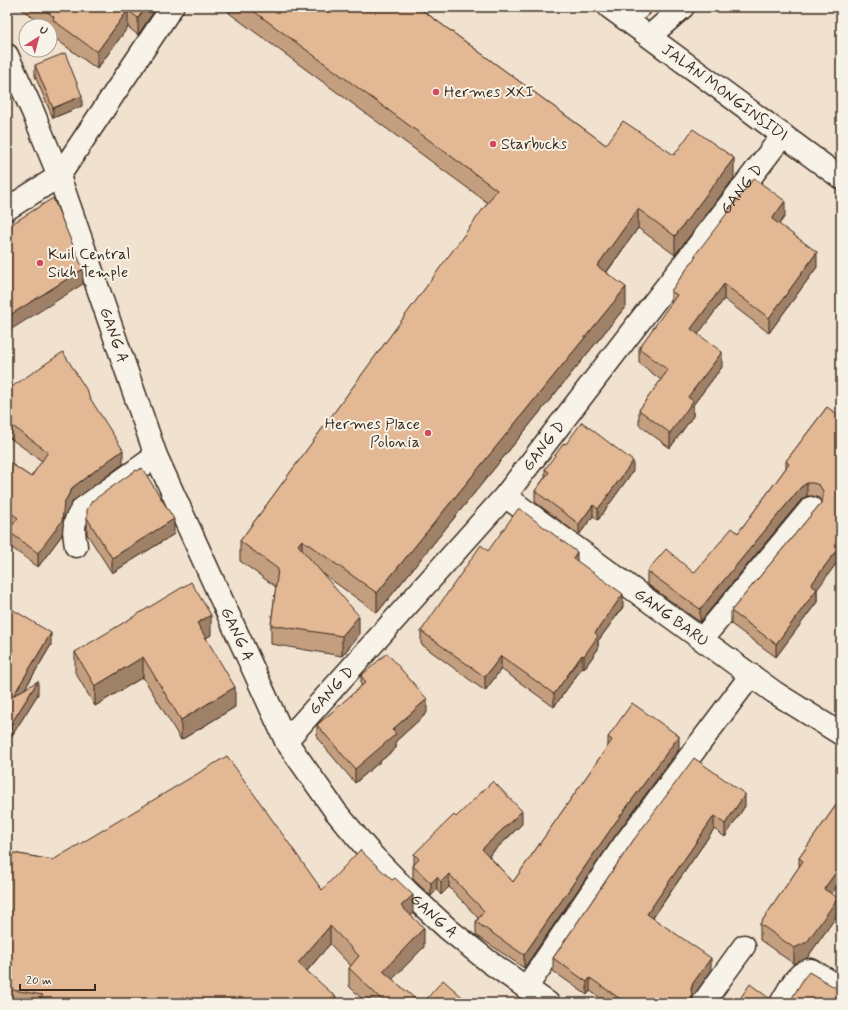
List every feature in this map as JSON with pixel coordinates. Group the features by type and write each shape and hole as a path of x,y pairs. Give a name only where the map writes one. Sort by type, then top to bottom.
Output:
{"street":[{"path":"7,209 59,176 172,7"},
{"path":"650,36 683,7"},
{"name":"JALAN MONGINSIDI","path":"625,11 650,36 841,178"},
{"name":"GANG A","path":"7,55 33,112 59,176 156,456 286,741 336,812 373,856 403,887 488,961 548,1003"},
{"name":"GANG D","path":"286,741 505,496 783,135"},
{"path":"76,546 73,527 76,517 83,508 156,456"},
{"name":"GANG BARU","path":"505,496 774,692 841,734"},
{"path":"702,639 811,508"},
{"path":"526,988 625,843 751,675"},
{"path":"703,1003 744,946"},
{"path":"782,1003 798,977 806,970 811,970 841,988"}],"building":[{"path":"41,7 146,7 138,18 128,10 97,52 58,24 58,18 54,17"},
{"name":"Hermes Place Polonia","path":"248,7 418,7 606,145 623,121 674,155 693,129 734,158 675,236 638,209 597,266 626,287 377,593 302,540 298,545 359,616 342,636 271,625 278,569 240,541 497,190"},
{"path":"65,53 82,96 53,108 35,65 52,58 58,58 58,56"},
{"path":"754,178 785,201 772,219 817,252 769,318 724,284 691,329 722,352 688,397 693,401 670,433 639,410 668,370 639,348 677,295 671,291 696,256 695,255"},
{"name":"Kuil Central Sikh Temple","path":"53,198 83,269 7,317 7,227"},
{"path":"63,352 123,450 73,487 64,503 62,521 38,553 8,531 18,518 7,510 7,461 31,477 48,452 7,422 7,390"},
{"path":"827,407 841,417 841,544 811,585 817,589 776,644 731,611 821,503 823,491 819,485 807,483 801,487 700,609 647,571 666,549 694,573 732,528 738,533 789,464 786,461"},
{"path":"582,422 633,461 598,509 593,505 579,524 535,491 549,472 545,469"},
{"path":"142,468 174,519 112,558 87,518 87,510 92,501 136,470 137,471"},
{"path":"518,509 577,552 573,558 623,594 595,633 598,636 584,656 582,655 554,694 501,656 485,677 421,631 481,545 488,551"},
{"path":"191,582 211,615 197,623 235,687 181,720 143,657 95,686 75,652"},
{"path":"7,606 51,633 13,696 38,681 11,724 7,722"},
{"path":"387,653 427,699 392,730 396,734 355,769 317,725 366,682 361,676"},
{"path":"632,703 679,736 615,823 524,955 476,922 484,911 449,874 441,882 437,877 431,883 413,866 419,859 414,854 454,815 456,817 493,781 522,811 482,849 513,882 612,740 608,737"},
{"path":"227,756 322,890 360,850 392,880 395,878 413,895 401,906 424,928 383,971 420,1003 381,1003 383,1001 349,968 359,956 330,926 298,963 336,997 331,1003 37,1003 43,995 7,989 7,852 53,860"},
{"path":"694,758 745,794 725,824 714,816 647,914 711,958 693,983 691,989 692,996 688,1003 626,1003 590,978 587,982 553,958 635,838"},
{"path":"841,798 841,865 824,889 838,898 807,942 794,948 760,924 803,861 799,858"},
{"path":"809,972 841,991 841,996 836,1003 786,1003 792,998"},
{"path":"443,980 469,1003 423,1003"},
{"path":"750,984 774,1002 777,1003 737,1003"}],"place":[{"name":"Hermes XXI","path":"436,92"},
{"name":"Starbucks","path":"493,144"},
{"name":"Kuil Central Sikh Temple","path":"40,263"},
{"name":"Hermes Place Polonia","path":"428,433"}]}
